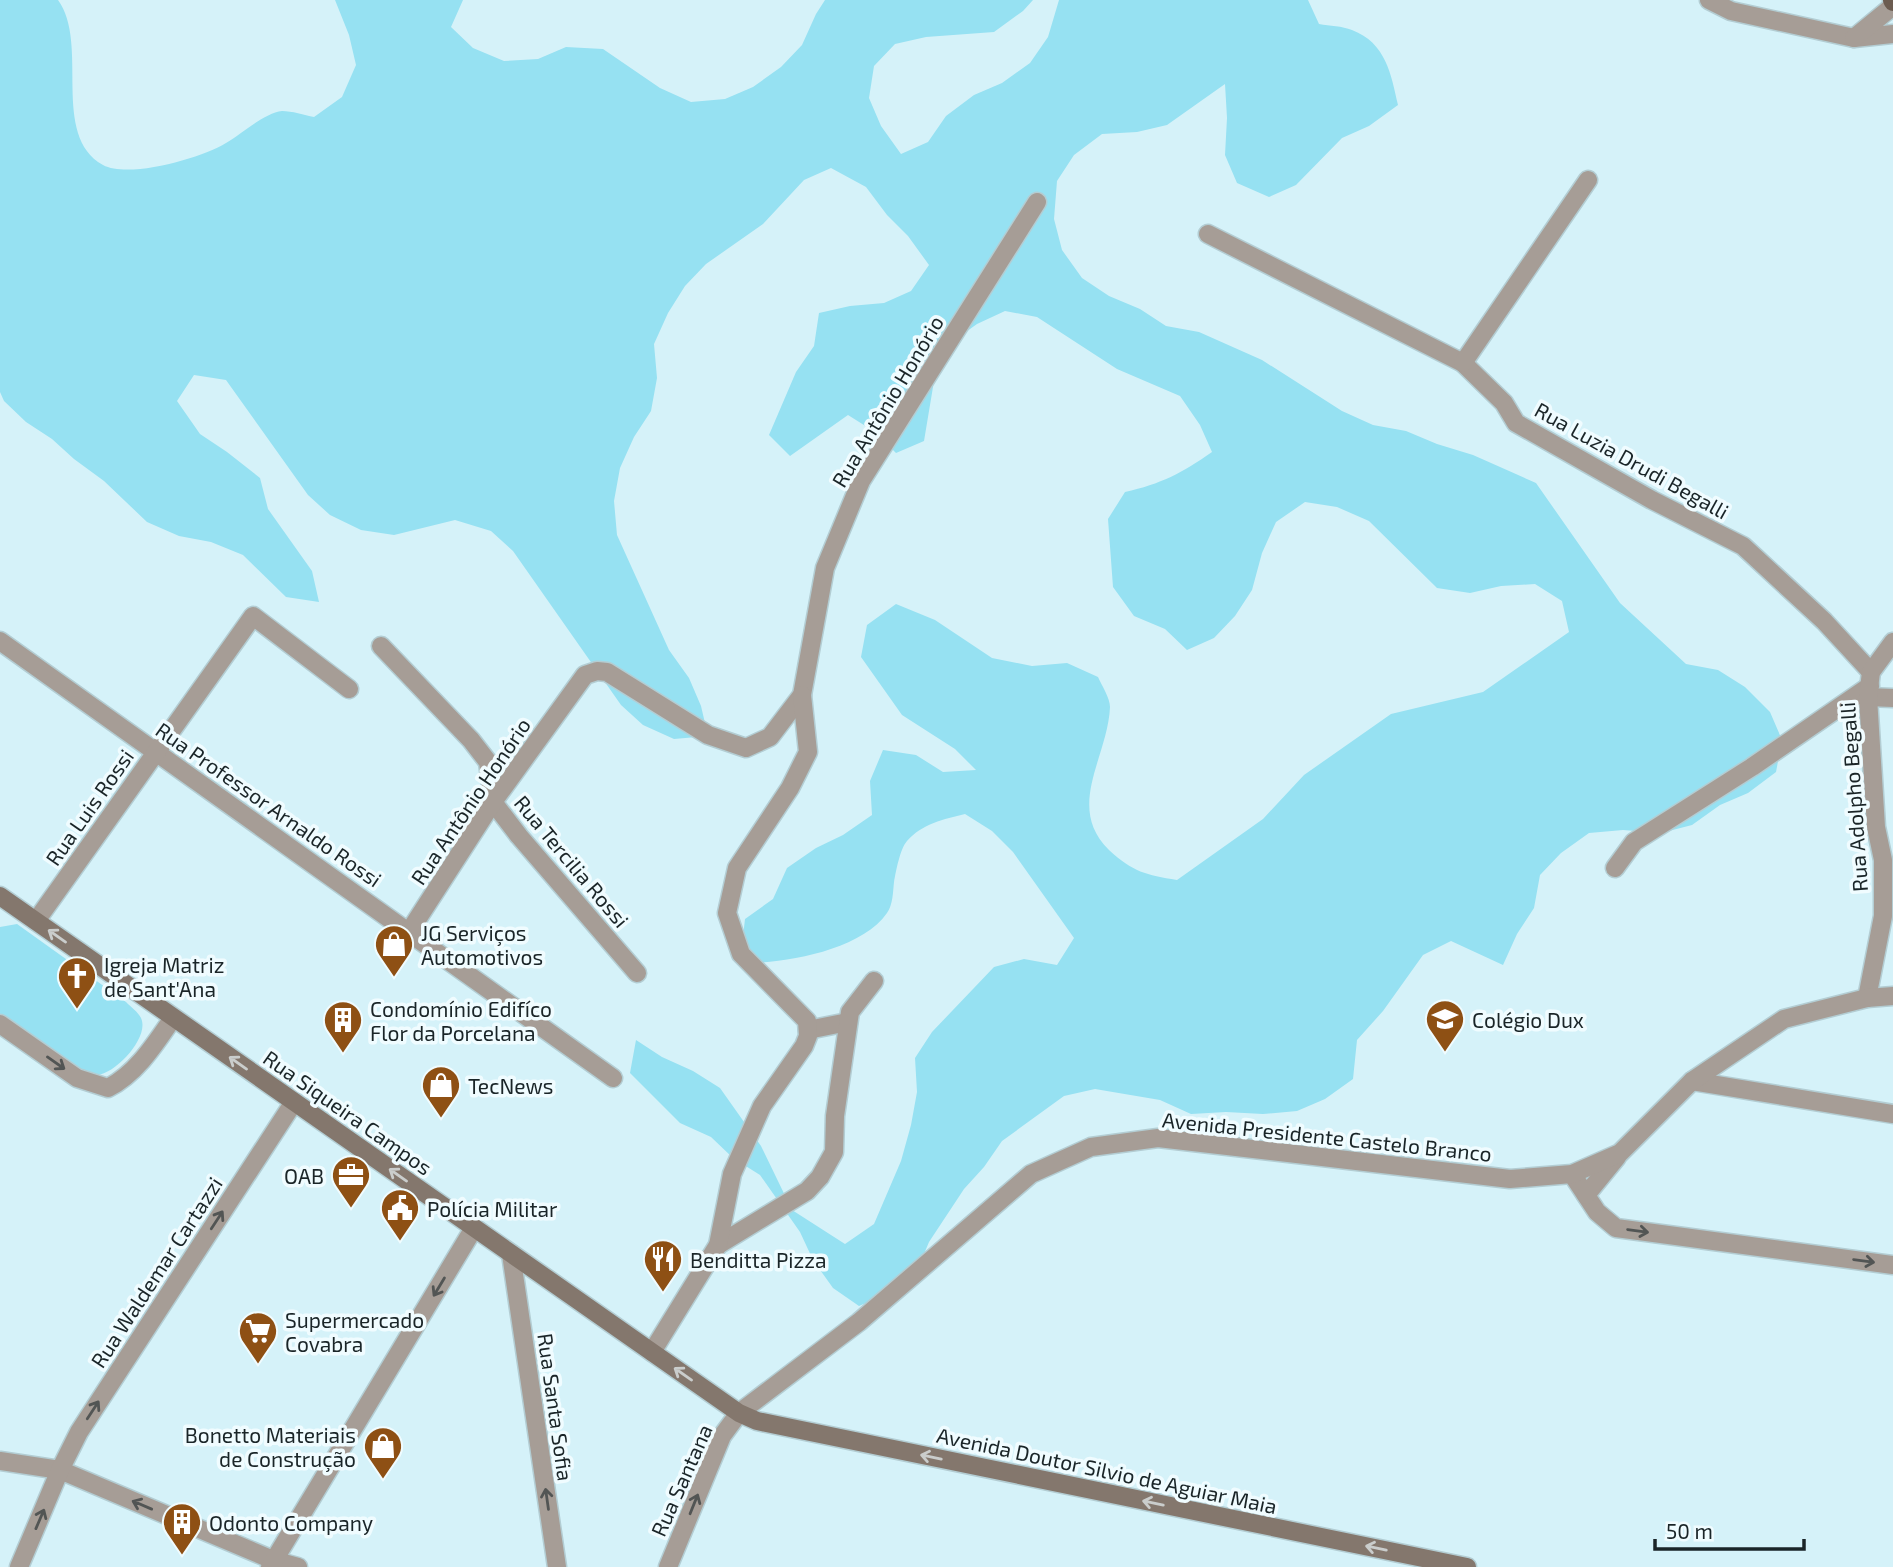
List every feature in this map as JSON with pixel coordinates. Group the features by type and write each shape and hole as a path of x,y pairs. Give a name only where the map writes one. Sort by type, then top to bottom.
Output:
{"main road":[{"name":"Rua Siqueira Campos","path":"0,896 739,1413"},
{"name":"Avenida Doutor Silvio de Aguiar Maia","path":"739,1413 757,1421 1467,1567"}],"street":[{"path":"1709,0 1731,11 1854,38 1893,34"},
{"path":"1854,38 1893,3"},
{"path":"1463,363 1588,180"},
{"name":"Rua Antônio Honório","path":"409,932 493,802 585,676 597,671 607,672 708,735 746,748 770,737 802,695 825,568 861,481 1037,202"},
{"name":"Rua Luzia Drudi Begalli","path":"1208,234 1463,363 1504,403 1516,423 1652,500 1744,546 1831,628 1870,685"},
{"name":"Rua Luis Rossi","path":"36,921 253,617 349,689"},
{"name":"Rua Professor Arnaldo Rossi","path":"0,641 614,1078"},
{"path":"1615,868 1634,842 1741,774 1870,685 1893,642"},
{"name":"Rua Tercilia Rossi","path":"381,646 471,740 488,762 493,802 637,973"},
{"path":"1870,685 1893,698"},
{"name":"Rua Adolpho Begalli","path":"1867,998 1883,916 1883,860 1886,845 1876,827 1870,685"},
{"path":"652,1352 718,1245 732,1174 762,1105 804,1046 808,1036 807,1021 741,954 727,914 737,867 790,788 807,752 802,695"},
{"path":"718,1245 797,1198 820,1177 834,1152 835,1116 850,1012 874,981"},
{"name":"Avenida Presidente Castelo Branco","path":"1587,1195 1620,1153 1692,1081 1783,1019 1867,998 1893,996"},
{"path":"0,1024 77,1078 108,1088 122,1081 133,1070 173,1018"},
{"path":"808,1030 848,1022"},
{"path":"1692,1081 1893,1114"},
{"name":"Rua Waldemar Cartazzi","path":"19,1567 79,1432 294,1102"},
{"name":"Avenida Presidente Castelo Branco","path":"739,1413 859,1322 1031,1174 1091,1147 1158,1138 1510,1180 1572,1174 1620,1153"},
{"path":"1572,1174 1597,1212 1616,1228 1893,1265"},
{"path":"272,1564 474,1228"},
{"name":"Rua Santa Sofia","path":"511,1254 557,1567"},
{"name":"Rua Santana","path":"668,1567 722,1436 739,1413"},
{"path":"0,1461 60,1470 272,1564 298,1567"}],"shaded area":[{"path":"0,0 58,0 67,18 71,40 74,111 78,133 87,151 103,165 130,170 165,165 200,155 226,143 275,113 286,111 314,117 342,97 356,65 349,35 335,0 463,0 451,27 473,48 504,61 538,59 566,47 603,49 660,88 691,102 725,99 753,87 781,67 802,45 825,0 1033,0 1023,11 994,32 926,37 895,44 874,66 869,98 881,126 901,154 928,142 946,116 974,95 1002,83 1030,63 1048,37 1059,0 1308,0 1319,24 1352,30 1373,43 1380,51 1393,82 1398,105 1369,126 1342,138 1296,185 1269,197 1237,183 1225,155 1225,84 1167,125 1137,132 1102,134 1074,155 1057,181 1054,219 1062,250 1082,278 1109,296 1140,309 1166,326 1199,332 1262,360 1342,411 1373,425 1406,431 1473,455 1536,483 1620,603 1686,664 1718,670 1745,687 1770,712 1782,740 1776,772 1748,793 1720,805 1692,825 1661,833 1623,830 1589,833 1561,853 1540,875 1534,908 1517,934 1503,965 1451,941 1423,955 1383,1011 1357,1040 1353,1079 1325,1099 1297,1111 1191,1114 1160,1100 1095,1089 1064,1096 1002,1141 964,1189 929,1242 916,1273 887,1294 859,1306 833,1288 813,1260 800,1232 760,1175 733,1158 711,1137 680,1123 630,1073 636,1040 720,1088 761,1146 792,1210 845,1244 874,1224 901,1161 917,1092 915,1058 932,1032 994,967 1024,959 1057,965 1074,938 1013,852 992,831 965,814 926,826 907,841 899,860 889,910 876,925 861,936 824,951 785,960 750,963 741,954 745,919 773,899 787,868 872,815 870,781 883,750 916,755 943,772 976,770 955,749 902,715 861,657 867,625 896,604 935,620 992,658 1032,666 1067,663 1098,677 1110,707 1108,726 1089,799 1090,817 1096,834 1109,850 1133,868 1177,880 1263,819 1304,775 1391,714 1483,692 1569,632 1562,601 1535,584 1501,586 1470,593 1437,588 1369,521 1337,507 1305,502 1276,522 1262,553 1252,590 1235,616 1214,638 1187,650 1165,629 1134,616 1113,587 1108,519 1125,492 1171,477 1212,452 1200,425 1180,396 1117,369 1037,317 1005,311 977,324 949,344 935,375 924,441 896,453 875,432 848,415 790,456 769,435 796,372 814,346 819,313 850,306 884,303 911,291 929,265 866,187 831,168 804,180 763,224 706,264 685,286 668,313 654,344 657,378 651,411 634,437 620,468 614,501 617,535 669,650 689,678 701,706 708,736 674,739 643,725 621,705 513,551 491,531 455,520 394,535 361,530 330,515 308,495 226,380 194,375 177,401 200,434 260,478 268,509 312,571 319,602 286,597 243,555 211,542 179,536 147,522 104,481 52,439 26,422 4,401 0,392"},
{"path":"17,924 126,1002 140,1016 141,1035 130,1053 114,1068 98,1075 76,1068 0,1015 0,927"}],"place":[{"name":"JG Serviços Automotivos","path":"394,978"},
{"name":"Igreja Matriz de Sant'Ana","path":"77,1010"},
{"name":"Colégio Dux","path":"1445,1053"},
{"name":"Condomínio Edifíco Flor da Porcelana","path":"343,1054"},
{"name":"TecNews","path":"441,1119"},
{"name":"OAB","path":"351,1209"},
{"name":"Polícia Militar","path":"400,1242"},
{"name":"Benditta Pizza","path":"663,1293"},
{"name":"Supermercado Covabra","path":"258,1365"},
{"name":"Bonetto Materiais de Construção","path":"383,1480"},
{"name":"Odonto Company","path":"182,1556"}]}
